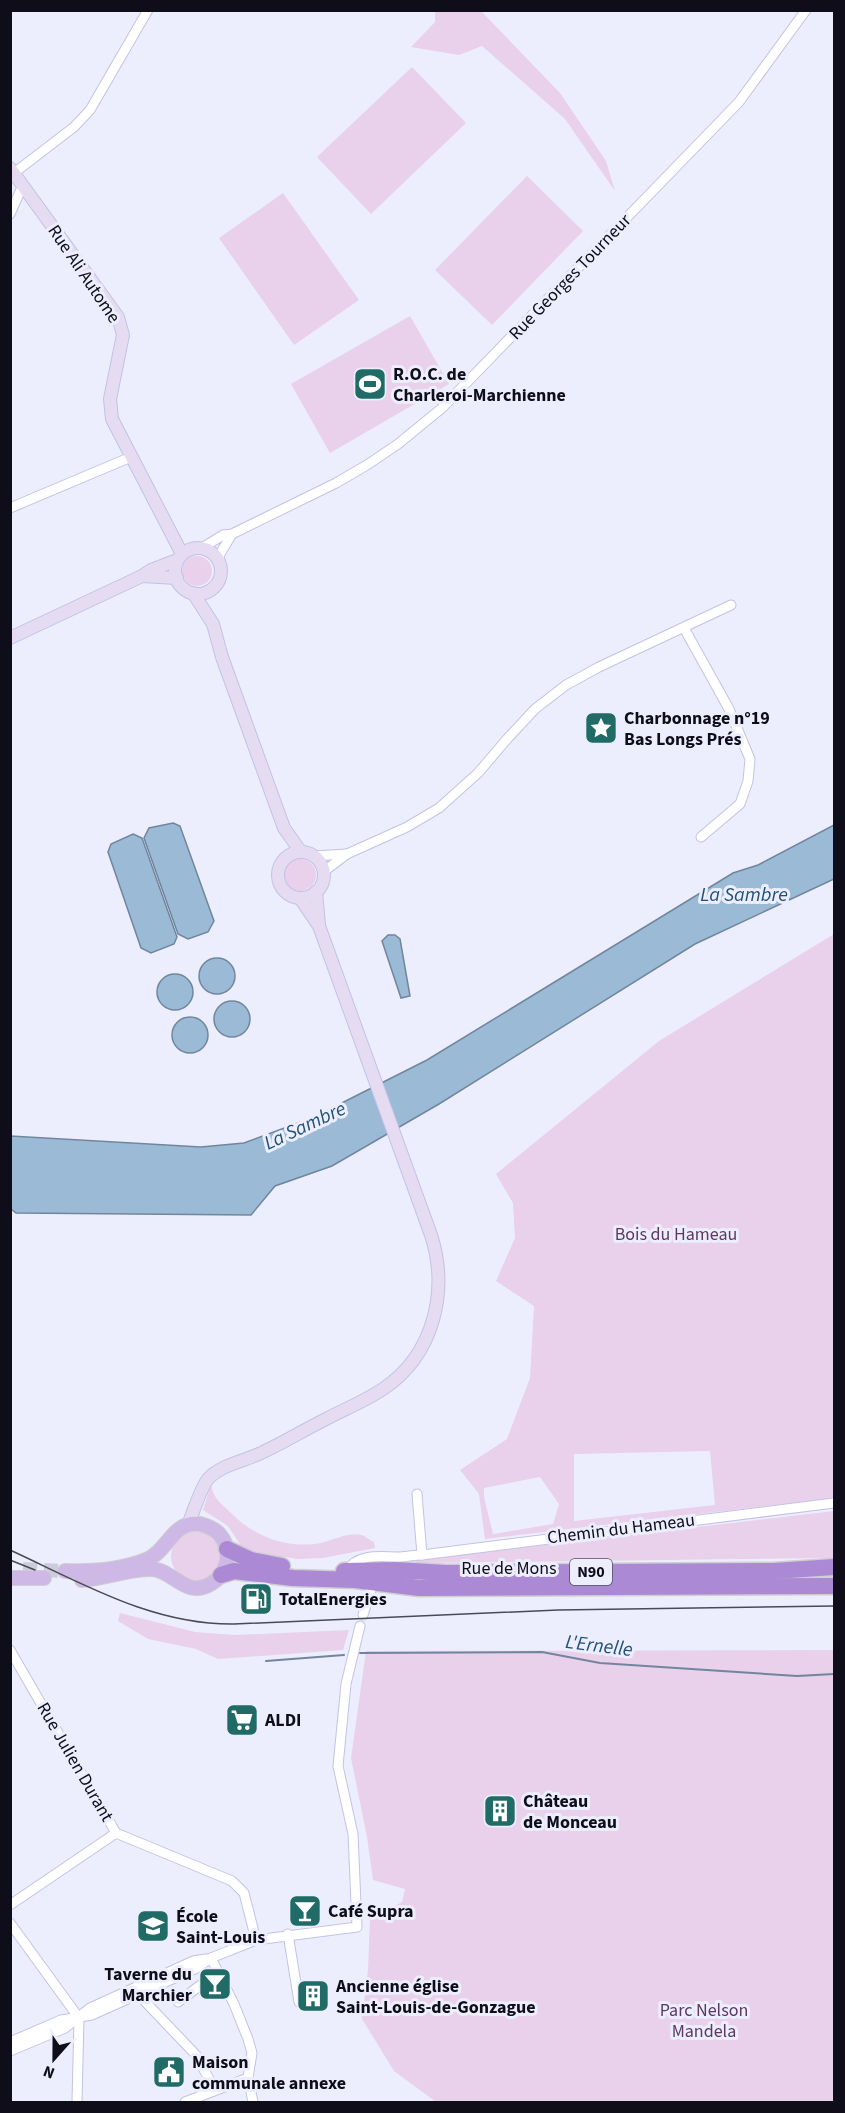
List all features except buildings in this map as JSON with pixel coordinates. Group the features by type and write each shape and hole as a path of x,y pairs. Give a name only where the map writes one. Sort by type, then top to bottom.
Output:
{"highway":[{"name":"Rue de Mons","path":"227,1549 251,1560 289,1568 347,1570 439,1588 834,1586"},
{"name":"Rue de Mons","path":"221,1575 234,1571 293,1578 376,1576 410,1563 446,1573 751,1571 834,1568"}],"main road":[{"path":"65,1571 98,1570 134,1564 148,1559 178,1529 195,1525"},
{"name":"Rue de Mons","path":"195,1525 210,1527 221,1536 227,1549"},
{"path":"167,1542 164,1561 173,1578"},
{"path":"221,1575 225,1567 227,1549"},
{"name":"Rue de Mons","path":"82,1580 149,1569 161,1570 183,1585 195,1588 209,1585 221,1575"},
{"path":"10,1578 44,1578"}],"street":[{"path":"12,170 74,127 90,110 148,10"},
{"name":"Rue Georges Tourneur","path":"202,548 223,535 231,534 357,471 398,444 442,408 739,102 806,10"},
{"name":"Rue Ali Autome","path":"12,170 118,317 123,335 110,399 112,419 179,557"},
{"path":"10,214 23,185"},
{"path":"10,508 131,457"},
{"path":"179,557 175,568 177,578 184,589 193,593 206,592 212,589 220,577 218,561 223,546 231,534"},
{"path":"10,638 142,576 188,550 202,548 211,552 218,561"},
{"path":"142,576 177,578"},
{"path":"212,589 213,624 222,657 284,828 286,858 279,869 279,882 287,893 300,898 306,897 316,892 322,883 323,872 320,863 307,854 284,828"},
{"path":"193,593 213,624"},
{"path":"323,872 347,854 407,827 439,808 478,773 535,709 566,685 731,605"},
{"path":"684,628 729,709 750,759 748,781 740,804 701,837"},
{"path":"286,858 307,854 347,854"},
{"path":"316,892 319,926"},
{"path":"195,1525 200,1494 207,1480 215,1473 263,1452 383,1388 405,1370 422,1347 434,1320 438,1302 439,1270 431,1235 319,926 300,898"},
{"path":"417,1494 422,1555"},
{"name":"Chemin du Hameau","path":"347,1570 350,1564 358,1560 388,1555 410,1563 422,1555 834,1503"},
{"path":"363,1615 376,1576 396,1557"},
{"path":"10,2042 61,2020 92,2015 135,1991 195,1969 211,1958 255,1940 357,1927 353,1834 338,1767 346,1684 360,1626"},
{"name":"Rue Julien Durant","path":"10,1650 116,1833 232,1881 244,1893 255,1940"},
{"path":"10,1905 116,1833"},
{"path":"10,1923 79,2018 77,2103"},
{"path":"288,1934 299,2001"},
{"path":"211,1958 234,2004 250,2046 252,2053 248,2078 253,2103"},
{"path":"178,2002 218,1972"},
{"path":"135,1991 196,2055 215,2090"},
{"path":"10,2051 65,2028 79,2018"},
{"path":"185,2103 248,2078"}],"green space":[{"path":"435,11 481,11 560,93 606,161 615,191 565,119 482,46 459,55 411,47 435,22"},
{"path":"412,67 466,123 371,214 317,157"},
{"name":"R.O.C. de Charleroi-Marchienne","path":"527,176 583,231 492,325 435,270"},
{"path":"283,193 359,300 294,345 219,238"},
{"name":"R.O.C. de Charleroi-Marchienne","path":"410,316 449,384 330,453 291,384"},
{"path":"197,556 208,560 212,571 208,582 197,586 186,582 182,571 186,560"},
{"path":"300,859 311,864 316,875 311,886 300,891 289,886 284,875 289,864"},
{"name":"Bois du Hameau","path":"834,934 834,1498 485,1539 479,1494 460,1470 507,1439 530,1378 534,1306 496,1281 515,1238 513,1203 496,1174 659,1041","holes":["710,1451 715,1505 574,1521 574,1454","540,1477 559,1504 553,1524 493,1534 484,1488"]},
{"path":"211,1485 218,1501 241,1522 262,1535 284,1543 309,1544 357,1534 374,1542 375,1548 323,1558 297,1559 260,1553 241,1546 228,1526 203,1510"},
{"path":"834,1511 834,1558 416,1563 416,1560"},
{"path":"191,1531 201,1531 214,1538 221,1551 221,1561 214,1574 201,1581 191,1581 182,1577 175,1570 171,1561 171,1551 175,1542 182,1535"},
{"path":"120,1613 195,1632 235,1635 349,1630 343,1650 218,1659 196,1649 148,1639 118,1621"},
{"name":"Parc Nelson Mandela","path":"834,1650 834,2102 436,2102 394,2071 362,2019 368,1970 370,1919 402,1902 405,1889 373,1880 351,1758 366,1651"}],"water":[{"path":"173,823 180,826 214,921 208,932 188,939 178,934 144,838 149,828"},
{"name":"La Sambre","path":"834,825 834,879 695,944 439,1104 332,1166 275,1186 251,1215 16,1213 11,1209 11,1136 201,1147 244,1143 314,1117 427,1060 733,873 758,865"},
{"path":"133,834 142,838 177,937 174,944 151,953 141,948 108,852 111,844"},
{"path":"388,935 395,935 400,939 410,996 401,998 382,941"},
{"path":"217,958 229,964 235,976 229,988 217,994 205,988 199,976 205,964"},
{"path":"175,974 187,980 193,992 187,1004 175,1010 163,1004 157,992 163,980"},
{"path":"232,1001 244,1007 250,1019 244,1031 232,1037 220,1031 214,1019 220,1007"},
{"path":"190,1017 202,1023 208,1035 202,1047 190,1053 178,1047 172,1035 178,1023"}],"waterway":[{"name":"L'Ernelle","path":"360,1653 542,1652 600,1663 797,1676 834,1674"},
{"name":"L'Ernelle","path":"266,1661 344,1655"}],"tunnel":[{"path":"23,1569 65,1571"}],"tram line":[{"path":"10,1550 118,1600 175,1618 204,1622 234,1624 558,1610 834,1606"},
{"path":"10,1560 35,1570"}],"place":[{"name":"R.O.C. de Charleroi-Marchienne","path":"370,384"},
{"name":"Charbonnage n°19 Bas Longs Prés","path":"601,728"},
{"name":"TotalEnergies","path":"256,1599"},
{"name":"ALDI","path":"242,1720"},
{"name":"Château de Monceau","path":"500,1811"},
{"name":"Café Supra","path":"305,1911"},
{"name":"École Saint-Louis","path":"153,1926"},
{"name":"Taverne du Marchier","path":"215,1984"},
{"name":"Ancienne église Saint-Louis-de-Gonzague","path":"313,1996"},
{"name":"Maison communale annexe","path":"169,2072"}]}
